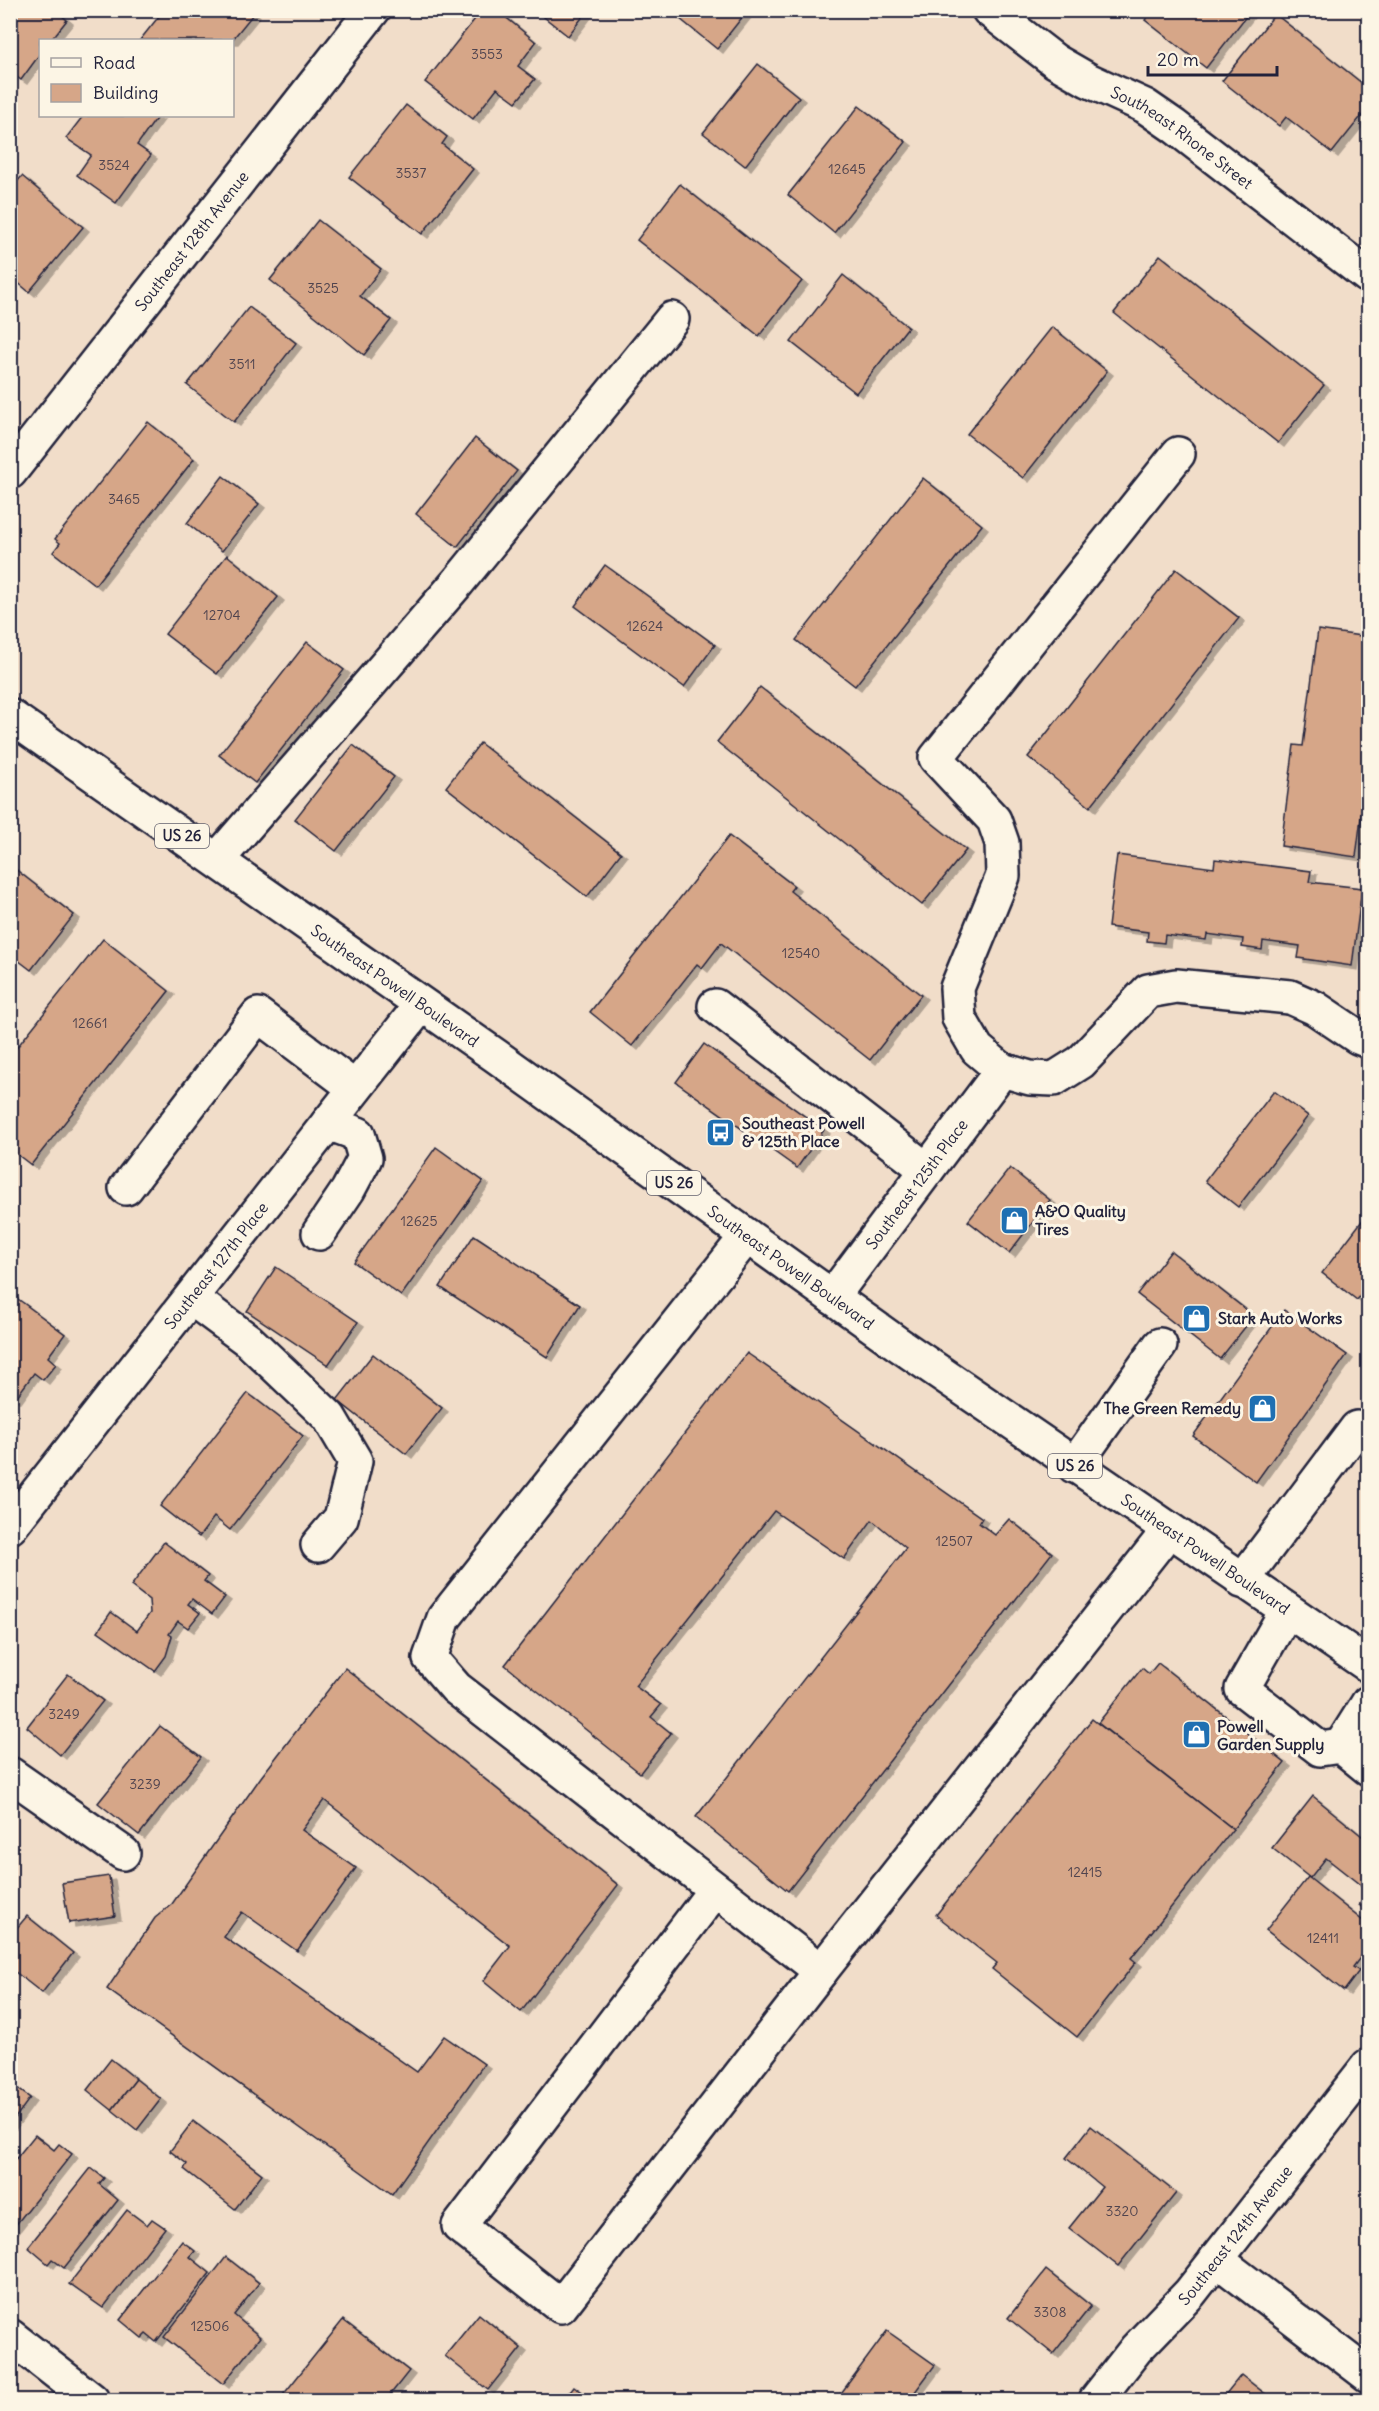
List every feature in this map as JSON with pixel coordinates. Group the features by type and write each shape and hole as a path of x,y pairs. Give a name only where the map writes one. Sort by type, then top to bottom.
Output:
{"street":[{"name":"Southeast 128th Avenue","path":"10,472 373,10"},
{"name":"Southeast Rhone Street","path":"989,10 1055,61 1088,80 1145,106 1174,126 1368,276"},
{"path":"217,860 458,582 672,319"},
{"path":"1178,454 936,758 994,820 1002,843 1003,876 957,988 959,1018 977,1049 1002,1070 1030,1077 1054,1079 1081,1062 1148,991 1176,986 1290,997 1315,1008 1358,1037 1368,1041"},
{"name":"Southeast Powell Boulevard","path":"10,716 217,860 832,1297 1074,1466 1368,1665"},
{"name":"Southeast 127th Place","path":"10,1527 421,1005"},
{"path":"715,1006 927,1170"},
{"path":"126,1188 258,1014 355,1088"},
{"name":"Southeast 125th Place","path":"832,1297 1002,1070"},
{"path":"319,1233 348,1190 365,1158 358,1134 328,1123"},
{"path":"747,1236 444,1618 430,1658 456,1688 821,1971"},
{"path":"191,1298 249,1341 329,1417 355,1461 341,1518 318,1545"},
{"path":"1074,1466 1160,1345"},
{"path":"1242,1581 1358,1428"},
{"path":"715,1890 459,2226 561,2306 1168,1530"},
{"path":"1287,1610 1242,1689 1320,1749 1341,1746 1368,1768"},
{"path":"1341,1746 1368,1703"},
{"path":"10,1774 123,1853"},
{"name":"Southeast 124th Avenue","path":"1096,2400 1136,2349 1190,2293 1365,2077"},
{"path":"1216,2259 1368,2375"},
{"path":"10,2336 92,2400"}],"building":[{"path":"10,10 55,10 67,20 52,39 39,39 39,55 21,80 10,72"},
{"path":"164,10 250,10 254,13 233,39 141,39"},
{"path":"482,10 497,10 536,42 518,66 535,79 516,102 497,88 473,119 425,82"},
{"path":"535,10 588,10 568,36"},
{"path":"669,10 748,10 717,49"},
{"path":"1152,10 1251,10 1206,68 1145,20"},
{"path":"1275,14 1368,88 1368,108 1332,153 1286,117 1279,126 1222,81"},
{"path":"758,64 799,97 745,166 703,133"},
{"path":"406,105 447,137 442,144 473,169 422,234 349,177"},
{"path":"859,106 906,142 834,233 788,195"},
{"path":"82,117 157,117 137,145 151,155 116,203 77,175 91,155 66,138"},
{"path":"22,176 83,227 29,292 10,276 10,190"},
{"path":"680,184 802,281 759,336 637,240"},
{"path":"318,220 381,269 360,296 391,320 364,355 270,280"},
{"path":"1160,255 1324,385 1278,443 1114,313"},
{"path":"843,275 908,327 856,393 791,342"},
{"path":"249,307 296,343 234,422 187,385"},
{"path":"1052,327 1107,371 1023,478 967,434"},
{"path":"148,422 194,459 95,585 53,552 60,543 55,539"},
{"path":"475,438 517,471 457,547 416,514"},
{"path":"223,476 259,504 222,551 187,523"},
{"path":"923,478 982,525 855,686 796,640"},
{"path":"227,555 278,597 217,674 165,634"},
{"path":"605,565 715,645 684,687 575,606"},
{"path":"1176,569 1239,618 1090,807 1028,757"},
{"path":"1318,630 1368,637 1368,763 1356,857 1281,846 1294,745 1303,746"},
{"path":"307,642 344,670 255,783 219,755"},
{"path":"760,687 966,850 922,905 717,742"},
{"path":"480,743 621,853 587,897 446,787"},
{"path":"353,745 394,777 336,851 295,819"},
{"path":"729,836 794,886 790,891 921,995 870,1060 721,943 702,968 697,964 632,1046 590,1012"},
{"path":"1117,855 1214,868 1215,859 1311,871 1309,882 1362,888 1352,966 1298,958 1300,946 1263,941 1262,950 1242,947 1243,939 1207,934 1206,940 1165,935 1164,943 1147,941 1148,932 1108,927"},
{"path":"10,865 74,915 31,970 10,954"},
{"path":"103,939 169,991 31,1165 10,1149 10,1056"},
{"path":"704,1044 824,1130 797,1168 676,1082"},
{"path":"1274,1091 1308,1116 1238,1207 1205,1181"},
{"path":"436,1147 483,1181 401,1296 354,1262"},
{"path":"1010,1168 1050,1200 1009,1253 968,1221"},
{"path":"1368,1213 1368,1286 1357,1300 1322,1273"},
{"path":"474,1235 580,1305 547,1357 440,1287"},
{"path":"1171,1251 1254,1316 1220,1359 1137,1294"},
{"path":"276,1267 358,1322 328,1365 247,1311"},
{"path":"18,1299 65,1334 48,1357 56,1364 43,1380 34,1373 15,1399 10,1396 10,1308"},
{"path":"1284,1310 1347,1355 1256,1482 1193,1436"},
{"path":"747,1353 982,1518 979,1523 995,1535 1009,1519 1052,1553 788,1891 696,1817 906,1548 872,1520 844,1559 774,1511 635,1686 661,1705 651,1717 671,1733 640,1773 505,1665"},
{"path":"373,1354 442,1408 406,1454 337,1400"},
{"path":"248,1393 303,1436 230,1530 214,1517 199,1537 160,1506"},
{"path":"164,1542 208,1576 204,1581 225,1597 212,1614 192,1599 188,1604 200,1613 188,1628 178,1621 169,1634 172,1636 166,1656 155,1671 98,1631 111,1612 137,1631 150,1613 149,1600 131,1586"},
{"path":"1158,1663 1285,1763 1233,1829 1098,1723 1142,1668 1149,1674"},
{"path":"345,1668 618,1885 521,2012 483,1981 510,1946 324,1800 302,1830 356,1868 297,1951 242,1912 224,1937 417,2072 444,2036 484,2064 392,2194 107,1989 155,1918 172,1904 261,1777"},
{"path":"68,1674 103,1701 60,1755 27,1727"},
{"path":"1092,1719 1233,1829 1131,1958 1136,1962 1077,2037 992,1969 997,1963 936,1915"},
{"path":"160,1726 201,1757 139,1835 98,1803"},
{"path":"1313,1796 1368,1841 1368,1891 1326,1858 1310,1878 1272,1848"},
{"path":"109,1876 115,1916 69,1923 62,1883"},
{"path":"1308,1877 1368,1925 1368,1947 1353,1967 1359,1971 1344,1991 1266,1930"},
{"path":"1368,1894 1368,1912 1359,1905"},
{"path":"27,1916 73,1953 42,1993 10,1968 10,1936"},
{"path":"111,2059 136,2079 112,2110 87,2090"},
{"path":"136,2079 161,2099 137,2130 112,2110"},
{"path":"10,2083 30,2098 10,2125"},
{"path":"193,2121 262,2174 235,2209 184,2169 187,2164 170,2151"},
{"path":"1091,2126 1176,2193 1118,2266 1069,2228 1102,2187 1066,2158"},
{"path":"35,2135 54,2150 59,2144 72,2154 10,2232 10,2166"},
{"path":"91,2168 104,2178 99,2184 118,2200 64,2268 52,2259 48,2264 28,2247"},
{"path":"127,2210 147,2225 152,2219 165,2228 103,2308 69,2284"},
{"path":"182,2241 195,2251 190,2257 210,2273 156,2342 146,2334 142,2338 120,2320"},
{"path":"226,2257 259,2283 234,2315 260,2337 223,2384 164,2337"},
{"path":"1046,2270 1091,2306 1053,2354 1008,2318"},
{"path":"479,2314 521,2348 488,2390 445,2356"},
{"path":"343,2320 409,2371 386,2400 279,2400"},
{"path":"887,2331 935,2365 909,2400 836,2400"},
{"path":"1241,2375 1273,2400 1221,2400"},
{"path":"574,2386 593,2400 563,2400"}],"place":[{"name":"Southeast Powell & 125th Place","path":"721,1132"},
{"name":"A&O Quality Tires","path":"1014,1220"},
{"name":"Stark Auto Works","path":"1197,1318"},
{"name":"The Green Remedy","path":"1262,1408"},
{"name":"Powell Garden Supply","path":"1196,1735"}]}
